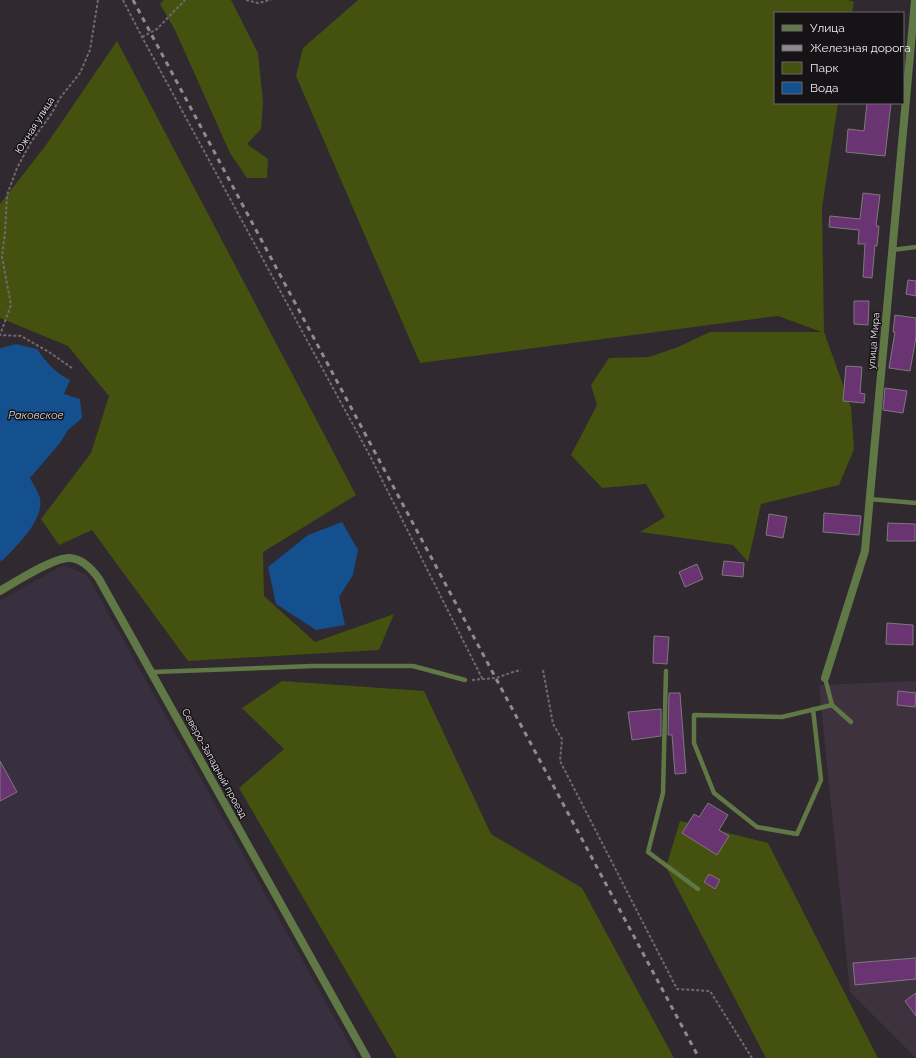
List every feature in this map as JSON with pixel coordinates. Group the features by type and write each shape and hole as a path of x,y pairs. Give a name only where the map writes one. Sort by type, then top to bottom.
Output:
{"street":[{"name":"улица Мира","path":"825,678 865,551 915,0"},
{"name":"Северо-Западный проезд","path":"0,590 58,560 69,558 85,564 99,578 153,672 367,1058"}],"lane":[{"path":"892,250 916,247"},
{"path":"869,499 916,503"},
{"path":"153,672 313,666 413,666 465,680"},
{"path":"666,671 663,793 648,852 698,890"},
{"path":"825,678 832,705 851,722"},
{"path":"813,709 821,780 797,834 757,828 714,793 694,744 694,715 782,717 813,709 832,705"}],"path":[{"name":"Южная улица","path":"0,335 11,305 2,257 7,195 17,168 31,142 52,113 60,98 80,73 90,50 98,0"},
{"path":"123,0 370,456 483,680"},
{"path":"142,37 157,29 184,0"},
{"path":"246,0 258,3 270,0"},
{"path":"0,335 21,336 49,352 72,368"},
{"path":"465,680 496,678 521,670"},
{"path":"543,670 553,724 562,739 560,761 677,989 710,991 752,1058"}],"shaded area":[{"path":"63,565 87,575 357,1058 0,1058 0,601"},
{"path":"916,681 916,1058 850,992 819,685"}],"green space":[{"path":"164,0 231,0 258,53 263,102 261,129 247,144 268,159 267,178 247,178 230,153 175,30 160,4"},
{"path":"358,0 848,0 854,2 852,12 774,12 774,104 838,104 822,208 824,332 851,407 854,449 839,485 761,504 748,562 733,545 640,532 665,517 646,484 602,488 571,455 597,405 591,385 609,358 649,357 678,347 710,332 822,332 778,316 420,363 296,76 303,48"},
{"path":"117,41 356,495 263,552 264,596 315,642 394,614 379,650 188,661 92,530 59,545 41,519 91,453 109,396 68,346 0,318 0,204 46,145"},
{"path":"282,681 424,691 491,834 582,888 674,1058 397,1058 239,788 284,749 242,708"},
{"path":"680,821 768,843 878,1058 766,1058 666,867"}],"water":[{"name":"Раковское","path":"16,344 37,349 51,367 70,380 64,394 80,399 82,418 68,430 60,443 30,478 40,498 38,515 34,524 22,540 3,560 0,561 0,349"},
{"path":"342,522 358,550 353,575 339,597 345,625 316,630 276,604 268,567 308,535"}],"building":[{"path":"867,104 891,104 885,156 846,152 848,129 864,131"},
{"path":"863,193 880,195 876,226 879,226 877,246 875,245 872,278 863,277 865,244 858,244 859,230 829,227 830,216 860,219"},
{"path":"908,280 916,281 916,296 906,294"},
{"path":"854,301 869,301 868,325 854,324"},
{"path":"895,315 916,318 916,337 910,371 889,368 895,332 893,332"},
{"path":"846,366 862,367 860,393 865,394 864,403 843,401"},
{"path":"885,388 907,391 903,413 883,410"},
{"path":"824,513 861,516 859,535 823,532"},
{"path":"769,514 787,517 783,538 766,535"},
{"path":"888,523 915,524 915,541 887,541"},
{"path":"724,561 744,563 743,577 722,575"},
{"path":"697,564 703,579 685,587 679,572"},
{"path":"887,623 913,625 913,645 886,644"},
{"path":"654,636 669,637 667,664 653,663"},
{"path":"898,691 916,693 915,707 897,705"},
{"path":"669,693 680,693 686,773 675,774 672,735 668,735"},
{"path":"661,709 661,736 632,740 628,712"},
{"path":"0,761 17,792 0,801"},
{"path":"708,803 728,815 719,830 729,836 717,855 682,833 694,814 699,817"},
{"path":"709,874 720,880 715,889 704,882"},
{"path":"916,958 916,979 855,985 853,963"},
{"path":"916,993 916,1016 905,1001"}],"railway":[{"path":"133,0 699,1058"}]}
